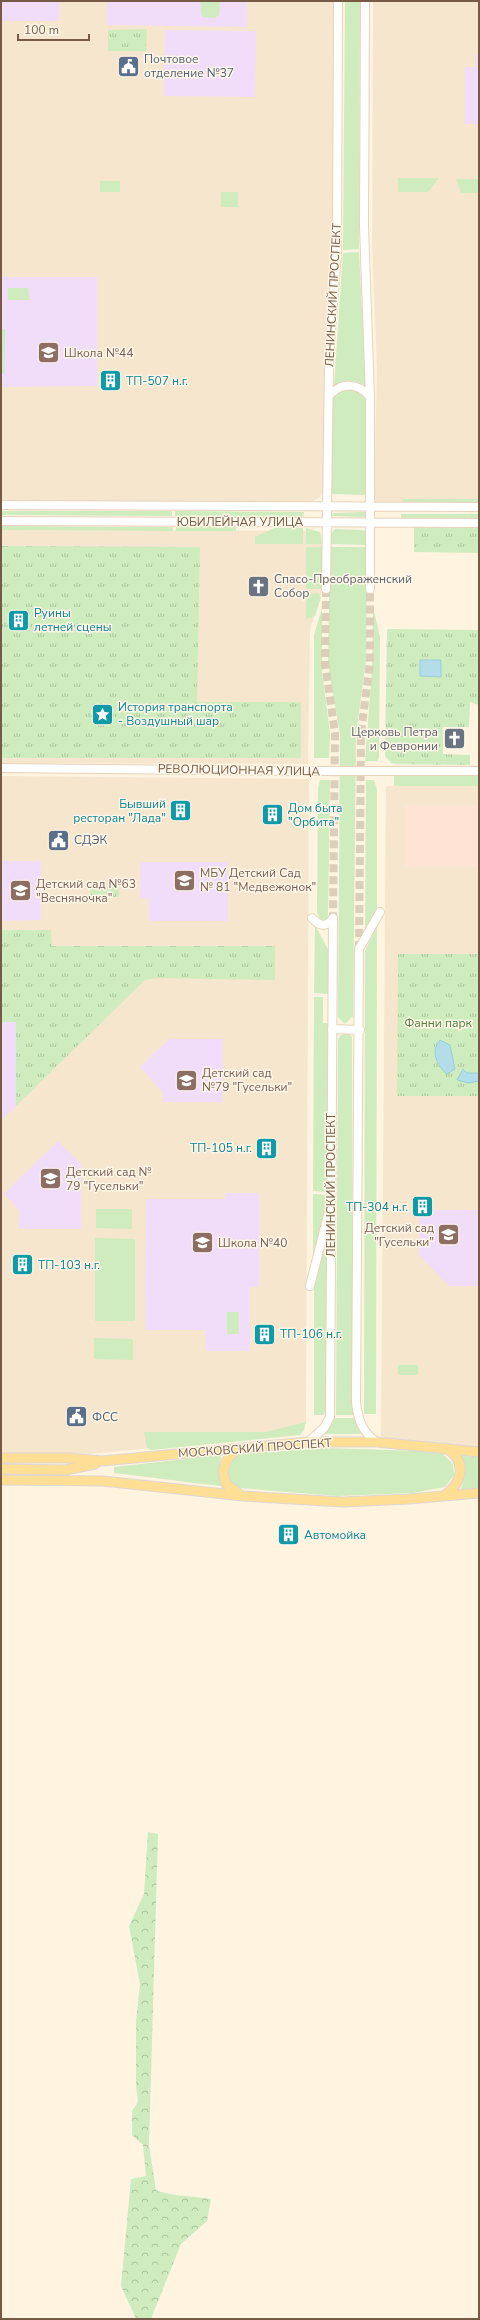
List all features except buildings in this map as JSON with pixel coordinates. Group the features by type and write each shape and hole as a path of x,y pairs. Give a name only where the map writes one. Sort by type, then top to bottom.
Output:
{"main road":[{"name":"ЛЕНИНСКИЙ ПРОСПЕКТ","path":"326,589 326,507 329,396 337,251 338,1"},
{"path":"365,1 364,226 370,397 370,589"},
{"path":"329,396 336,388 349,385 360,388 370,397"},
{"name":"ЮБИЛЕЙНАЯ УЛИЦА","path":"1,505 479,507"},
{"name":"ЮБИЛЕЙНАЯ УЛИЦА","path":"1,521 479,523"},
{"name":"РЕВОЛЮЦИОННАЯ УЛИЦА","path":"1,768 478,771"},
{"path":"376,1442 364,1431 360,1424 356,1402 360,950 380,912"},
{"name":"ЛЕНИНСКИЙ ПРОСПЕКТ","path":"308,1442 324,1428 330,1416 333,918 331,923 324,925 317,923 312,918"},
{"path":"332,1029 360,1030"},
{"path":"310,1286 331,1203"},
{"name":"МОСКОВСКИЙ ПРОСПЕКТ","path":"1,1469 65,1470 100,1462 241,1447 308,1442 376,1442 479,1452"},
{"path":"241,1447 227,1459 223,1472 226,1484 232,1490 243,1496"},
{"path":"444,1496 457,1486 460,1471 457,1458 445,1448"},
{"name":"МОСКОВСКИЙ ПРОСПЕКТ","path":"1,1458 68,1458 100,1462"},
{"path":"100,1462 90,1468 90,1472 101,1480"},
{"name":"МОСКОВСКИЙ ПРОСПЕКТ","path":"65,1470 101,1480"},
{"name":"МОСКОВСКИЙ ПРОСПЕКТ","path":"1,1480 101,1480 243,1496 343,1502 479,1493"}],"shaded area":[{"path":"1,1 334,1 334,227 326,334 324,490 319,498 309,503 1,501"},
{"path":"1,1 59,1 59,21 1,21"},
{"path":"107,1 247,1 247,27 107,25"},
{"path":"373,1 479,1 479,502 374,502 377,369 372,250"},
{"path":"165,30 256,31 255,97 164,96"},
{"path":"476,55 479,55 479,124 465,124 465,67 476,67"},
{"name":"Школа №44","path":"1,277 97,277 97,386 1,387"},
{"path":"1,530 310,531 322,540 321,593 310,630 308,764 1,763"},
{"path":"1,776 309,779 306,1422 278,1430 262,1438 68,1456 1,1456"},
{"path":"386,786 479,786 479,1449 389,1440 381,1437"},
{"path":"405,805 479,805 479,867 405,867"},
{"name":"Детский сад №63 \"Весняночка\"","path":"1,861 41,861 41,920 1,921"},
{"name":"МБУ Детский Сад № 81 \"Медвежонок\"","path":"140,862 228,862 228,921 149,921 149,899 140,898"},
{"path":"1,1022 16,1022 16,1106 1,1120"},
{"name":"Детский сад №79 \"Гусельки\"","path":"169,1039 223,1039 223,1102 163,1102 163,1093 140,1067"},
{"name":"Детский сад № 79 \"Гусельки\"","path":"58,1141 81,1164 81,1229 19,1229 19,1210 4,1194"},
{"name":"Школа №40","path":"225,1193 259,1193 259,1287 250,1287 250,1351 206,1351 205,1330 145,1330 146,1199 225,1199"},
{"name":"Детский сад \"Гусельки\"","path":"426,1210 479,1210 479,1286 449,1286 419,1255 419,1215 426,1215"}],"green space":[{"path":"200,1 220,1 219,15 215,18 202,17"},
{"path":"345,1 360,1 359,249 343,250"},
{"path":"147,29 146,51 108,51 108,30"},
{"path":"398,178 439,178 428,192 398,192"},
{"path":"456,179 479,179 479,193 461,193"},
{"path":"100,181 120,181 120,192 100,192"},
{"path":"221,192 238,192 238,207 221,207"},
{"path":"359,252 366,387 354,381 342,382 334,386 343,253"},
{"path":"8,288 28,288 29,300 8,300"},
{"path":"1,329 5,329 4,374 1,374"},
{"path":"346,389 358,390 368,399 368,495 331,494 331,401 336,393"},
{"path":"403,499 479,499 479,502 403,502"},
{"path":"1,511 172,511 172,516 1,515"},
{"path":"175,511 304,512 303,517 175,516"},
{"path":"333,513 367,513 365,517 331,516"},
{"path":"401,514 479,514 479,518 401,518"},
{"path":"1,526 173,527 173,531 1,530"},
{"path":"176,527 236,527 236,531 176,531"},
{"path":"414,527 479,528 479,553 414,552"},
{"path":"274,528 303,528 303,544 255,544 255,537"},
{"path":"306,528 320,532 322,544 306,544"},
{"path":"335,529 363,530 366,532 367,545 330,544 331,534"},
{"path":"1,546 200,547 197,702 301,702 301,758 1,758"},
{"path":"306,547 323,547 322,587 320,589 306,589"},
{"path":"330,547 367,547 366,661 356,734 353,1016 345,1024 338,1017 340,734 328,664"},
{"path":"318,593 321,597 315,616 306,619 306,594"},
{"path":"373,607 380,637 379,758 377,761 365,761 372,670"},
{"path":"322,608 322,672 330,733 329,758 314,758 314,635"},
{"path":"387,629 479,630 479,705 470,702 469,727 443,727 443,754 470,755 470,765 395,764 391,763 385,756"},
{"path":"394,776 478,776 479,786 394,786"},
{"path":"320,780 330,780 328,916 327,921 321,922 317,912 318,788"},
{"path":"366,780 374,780 377,790 377,910 365,934"},
{"path":"90,887 119,887 119,897 90,897"},
{"path":"315,925 329,951 328,994 314,993"},
{"path":"377,926 376,1414 364,1414 365,951"},
{"path":"1,930 51,930 52,946 275,946 275,980 158,978 145,980 16,1106 16,1022 1,1022"},
{"name":"Фанни парк","path":"398,954 479,954 479,1096 397,1096"},
{"path":"314,997 323,997 323,1023 328,1023 327,1192 313,1191"},
{"path":"348,1033 352,1037 353,1415 336,1415 338,1039 341,1035"},
{"path":"313,1194 327,1195 327,1203 313,1262"},
{"path":"96,1209 132,1209 132,1229 96,1228"},
{"path":"327,1227 326,1406 324,1415 314,1415 314,1279"},
{"path":"95,1238 135,1239 135,1321 95,1321"},
{"path":"227,1312 239,1312 239,1334 227,1334"},
{"path":"94,1338 133,1339 133,1360 94,1359"},
{"path":"398,1365 418,1365 418,1375 398,1375"},
{"path":"335,1418 354,1418 361,1434 324,1434"},
{"path":"306,1422 304,1430 300,1435 151,1450 147,1448 144,1432 266,1432"},
{"path":"324,1448 423,1451 443,1454 453,1464 454,1475 445,1487 413,1493 337,1496 240,1488 229,1481 228,1472 230,1463 238,1454"},
{"path":"221,1455 219,1474 222,1485 220,1486 114,1473 114,1467"},
{"path":"461,1456 479,1457 479,1488 460,1490 464,1481 465,1473"},
{"path":"148,1832 158,1834 149,2145 156,2190 174,2195 211,2199 207,2221 181,2244 151,2319 136,2319 121,2286 131,2179 146,2176 143,2145 132,2135 132,2111 138,2102 136,2086 136,2022 140,1984 129,1926 144,1894"}],"water":[{"path":"420,660 441,660 441,677 420,676"},
{"path":"440,1040 450,1045 455,1069 447,1074 440,1067 436,1058 435,1049"},
{"path":"463,1069 467,1073 479,1073 479,1081 468,1083 457,1080"}],"tunnel":[{"path":"326,589 325,663 335,733 333,918"},
{"path":"359,949 361,733 370,662 370,589"}],"place":[{"name":"Почтовое отделение №37","path":"129,66"},
{"name":"Школа №44","path":"49,353"},
{"name":"ТП-507 н.г.","path":"110,381"},
{"name":"Спасо-Преображенский Собор","path":"258,586"},
{"name":"Руины летней сцены","path":"19,620"},
{"name":"История транспорта - Воздушный шар","path":"102,714"},
{"name":"Церковь Петра и Февронии","path":"454,739"},
{"name":"Бывший ресторан \"Лада\"","path":"181,811"},
{"name":"Дом быта \"Орбита\"","path":"272,815"},
{"name":"СДЭК","path":"58,840"},
{"name":"МБУ Детский Сад № 81 \"Медвежонок\"","path":"184,880"},
{"name":"Детский сад №63 \"Весняночка\"","path":"21,891"},
{"name":"Детский сад №79 \"Гусельки\"","path":"187,1080"},
{"name":"ТП-105 н.г.","path":"267,1148"},
{"name":"Детский сад № 79 \"Гусельки\"","path":"50,1179"},
{"name":"ТП-304 н.г.","path":"423,1207"},
{"name":"Детский сад \"Гусельки\"","path":"449,1235"},
{"name":"Школа №40","path":"202,1243"},
{"name":"ТП-103 н.г.","path":"23,1265"},
{"name":"ТП-106 н.г.","path":"264,1334"},
{"name":"ФСС","path":"77,1417"},
{"name":"Автомойка","path":"289,1535"}]}
